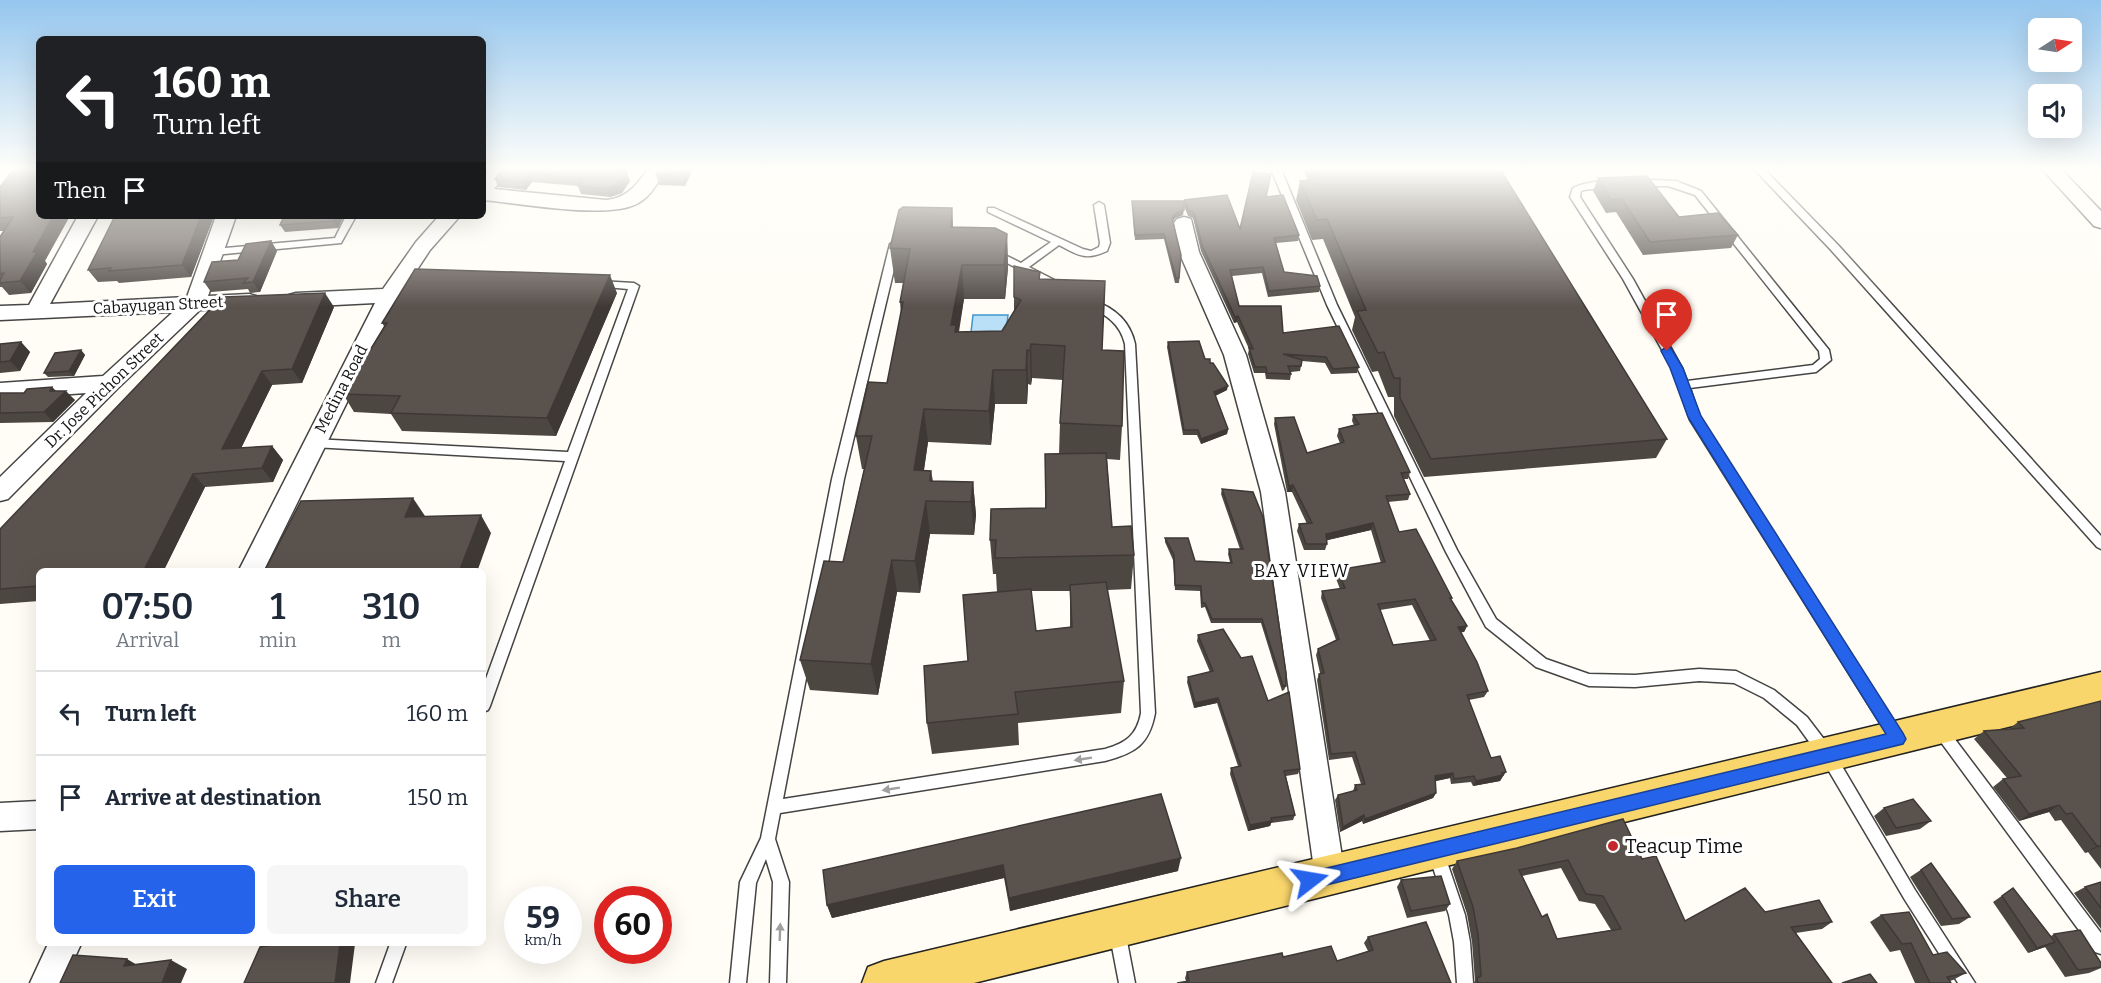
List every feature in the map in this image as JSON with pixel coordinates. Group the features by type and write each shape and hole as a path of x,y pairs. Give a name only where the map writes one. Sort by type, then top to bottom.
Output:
{"main road":[{"path":"884,983 1938,728 2098,694"}],"street":[{"path":"36,311 86,219"},
{"name":"Dr. Jose Pichon Street","path":"0,492 109,383 195,303 225,219"},
{"name":"Medina Road","path":"252,568 389,296 423,246 447,219"},
{"path":"1184,222 1189,252 1235,355 1273,492 1330,876"},
{"name":"Cabayugan Street","path":"0,313 389,296"},
{"path":"0,391 109,383"},
{"path":"0,466 28,464"},
{"path":"0,817 36,815"},
{"path":"46,983 64,946"}],"lane":[{"path":"1002,215 1086,253 1103,249 1105,243 1101,215"},
{"path":"1295,215 1337,316 1452,552 1491,623 1541,663 1589,680 1635,681 1698,675 1736,677 1768,694 1802,721 1828,756 1910,895 1967,983"},
{"path":"1587,215 1628,279 1677,368 1695,417 1898,739"},
{"path":"1683,385 1816,368 1826,360 1824,350 1716,215"},
{"path":"1803,215 2101,544"},
{"path":"214,252 338,241 349,219"},
{"path":"738,983 748,882 768,839 772,807 838,479 896,242 901,236"},
{"path":"1022,267 1058,240"},
{"path":"772,807 1105,755 1124,750 1138,741 1146,727 1149,713 1130,344 1125,325 1119,318 983,248"},
{"path":"486,698 634,286 586,283"},
{"path":"314,443 572,457"},
{"path":"1938,728 2101,946"},
{"path":"768,839 781,882 778,983"},
{"path":"1435,850 1457,915 1462,942 1465,983"},
{"path":"1116,927 1127,983"},
{"path":"384,983 397,946"}],"water":[{"path":"973,315 1008,315 1006,333 968,359"}],"building":[{"path":"0,215 36,215 36,219 51,219 33,252 37,252 20,281 0,283 4,273 0,274 0,237 13,217 0,218"},
{"path":"898,215 952,215 951,227 995,228 1007,234 1004,265 962,265 951,325 956,325 955,332 1002,331 1021,300 1014,297 1014,266 1040,272 1039,279 1105,281 1102,350 1124,351 1122,426 1060,423 1065,346 1031,344 1030,351 1027,350 1026,370 993,370 989,411 924,409 914,470 931,471 930,481 973,482 971,502 926,501 915,561 892,560 871,664 800,660 824,561 843,562 872,436 856,436 868,382 887,383 903,302 900,302 910,249 890,248"},
{"path":"1133,215 1175,215 1172,218 1181,255 1179,278 1176,278 1164,234 1135,235"},
{"path":"1194,215 1235,215 1240,229 1243,215 1291,215 1299,235 1274,238 1284,272 1317,276 1320,286 1269,291 1263,267 1230,270 1239,306 1281,306 1283,333 1339,326 1359,367 1333,369 1326,357 1283,354 1302,360 1301,366 1288,366 1291,374 1267,373 1266,367 1255,367 1249,348 1253,349 1238,316 1235,317 1202,245"},
{"path":"1315,215 1528,215 1667,439 1431,459 1400,398 1400,378 1394,378 1384,352 1378,353 1357,311 1366,310 1327,219 1317,220"},
{"path":"1632,215 1677,215 1679,217 1720,215 1738,235 1650,242"},
{"path":"114,219 200,219 182,265 109,271 111,268 88,270"},
{"path":"283,219 334,219 333,221 280,225"},
{"path":"271,241 253,282 243,283 248,278 204,282 212,262 238,260 246,244"},
{"path":"415,269 610,275 547,418 391,413 400,396 343,394 387,323 382,323"},
{"path":"325,293 292,369 262,371 222,449 272,446 262,468 193,474 145,568 36,568 36,586 0,589 0,529 222,297"},
{"path":"1199,341 1205,359 1210,359 1210,363 1213,363 1228,386 1214,392 1228,429 1201,439 1198,430 1184,430 1168,342"},
{"path":"21,342 10,361 0,362 0,344"},
{"path":"81,350 69,371 44,373 55,353"},
{"path":"52,387 50,391 66,391 44,412 0,413 0,393 24,393 27,389"},
{"path":"1382,413 1410,472 1401,473 1410,494 1386,496 1399,532 1416,529 1452,598 1450,598 1467,626 1458,627 1477,662 1488,691 1467,695 1491,758 1500,756 1506,772 1502,773 1503,775 1476,781 1474,776 1454,779 1453,773 1435,776 1436,793 1365,819 1364,815 1343,827 1338,795 1357,790 1355,785 1365,784 1355,752 1331,754 1319,674 1324,673 1318,649 1339,639 1322,591 1345,588 1337,570 1385,562 1373,523 1326,534 1327,544 1306,544 1299,524 1312,523 1293,485 1289,486 1275,418 1294,417 1307,453 1344,442 1339,429 1359,424 1353,415","holes":["1415,599 1436,640 1393,645 1378,604"]},
{"path":"1106,453 1112,527 1131,526 1134,555 995,558 996,540 990,540 991,509 1046,508 1045,454"},
{"path":"1222,489 1253,492 1263,517 1286,686 1283,686 1262,619 1212,619 1205,603 1202,603 1201,586 1175,585 1174,555 1165,538 1188,538 1195,561 1232,563 1229,549 1243,549"},
{"path":"413,498 405,517 481,515 461,568 266,568 301,501"},
{"path":"1106,582 1124,681 1015,692 1018,714 927,723 924,666 968,661 963,595 1031,589 1036,631 1072,627 1070,585"},
{"path":"1223,629 1241,658 1252,656 1268,701 1289,692 1300,769 1284,771 1295,815 1271,818 1272,821 1250,825 1231,768 1241,766 1218,698 1195,703 1188,677 1213,671 1198,635"},
{"path":"2101,701 2101,847 2097,846 2072,813 2066,814 2059,805 2029,814 2003,779 2021,776 1984,731 2024,728 2018,722"},
{"path":"1161,794 1181,858 1009,898 1003,865 827,905 823,870"},
{"path":"1913,799 1931,821 1896,828 1884,808"},
{"path":"1623,819 1642,859 1656,856 1685,921 1745,888 1765,912 1819,900 1832,922 1791,927 1832,983 1478,983 1477,978 1481,976 1478,934 1473,907 1457,861 1517,848","holes":["1568,860 1586,894 1603,896 1621,929 1557,939 1547,914 1542,917 1519,870"]},
{"path":"1931,863 1970,917 1952,919 1921,870"},
{"path":"1441,876 1450,904 1411,911 1401,880"},
{"path":"2101,882 2101,908 2085,887"},
{"path":"2013,888 2055,942 2037,948 2002,896"},
{"path":"1909,912 1933,955 1947,952 1966,973 1947,977 1951,983 1930,983 1911,943 1902,944 1881,915"},
{"path":"1426,922 1451,983 1177,983 1189,981 1187,972 1282,953 1283,957 1331,946 1337,961 1373,950 1368,937"},
{"path":"2080,930 2101,963 2101,967 2078,970 2054,934"},
{"path":"340,946 335,983 244,983 260,947"},
{"path":"73,955 127,959 124,966 171,960 162,983 60,983"},
{"path":"1870,974 1877,983 1842,983"}],"place":[{"name":"Teacup Time","path":"1613,846"}],"district":[{"name":"BAY VIEW","path":"1302,571"}],"route":[{"path":"1310,880 1898,739 1695,417 1677,368 1667,351"}]}
